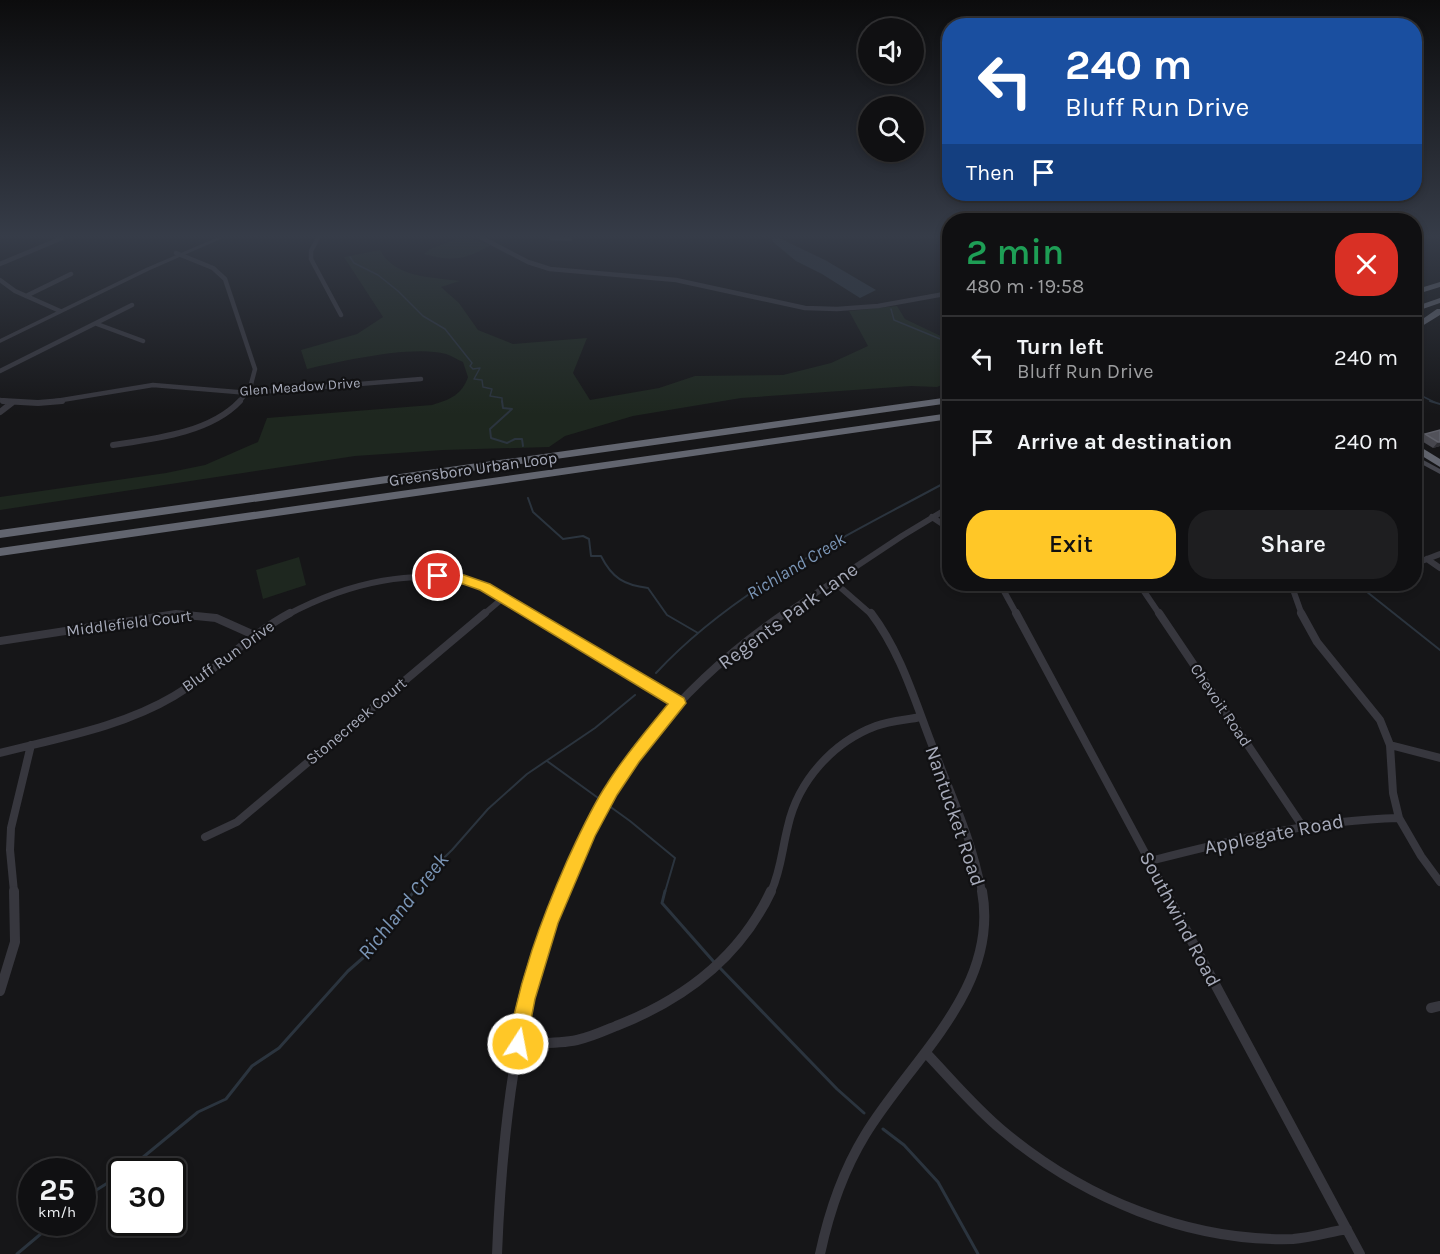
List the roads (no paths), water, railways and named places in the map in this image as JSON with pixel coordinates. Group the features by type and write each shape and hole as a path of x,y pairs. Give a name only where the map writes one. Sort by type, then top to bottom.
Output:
{"highway":[{"path":"1422,307 1440,300"},
{"path":"1422,323 1440,311"},
{"path":"875,411 942,397"},
{"name":"Greensboro Urban Loop","path":"0,534 942,401"},
{"name":"Greensboro Urban Loop","path":"0,552 942,417"},
{"path":"860,430 942,423"},
{"path":"1422,452 1440,464"}],"main road":[{"path":"1422,462 1440,472"}],"street":[{"path":"27,297 60,311"},
{"path":"0,341 90,297"},
{"path":"112,445 159,438 189,429 218,417 236,405 247,393 255,382 255,369 231,297"},
{"path":"331,297 341,315"},
{"path":"752,297 806,308 844,308 935,297"},
{"path":"0,371 132,305"},
{"path":"97,324 143,341"},
{"name":"Glen Meadow Drive","path":"0,400 52,402 152,385 247,393 421,379"},
{"path":"0,412 13,402"},
{"name":"Regents Park Lane","path":"497,1254 500,1167 526,999 549,922 602,806 633,757 678,703 740,645 833,581 942,511"},
{"path":"932,517 942,524"},
{"path":"1422,561 1440,554"},
{"path":"1427,559 1440,568"},
{"name":"Bluff Run Drive","path":"0,753 104,726 165,701 207,675 254,635 292,611 334,594 371,584 407,578 438,576 464,580 485,587 678,703"},
{"name":"Nantucket Road","path":"820,1254 827,1220 845,1174 864,1136 894,1091 926,1053 959,1004 978,963 986,924 973,856 895,649 870,611 833,581"},
{"name":"Southwind Road","path":"1004,591 1360,1254"},
{"name":"Chevoit Road","path":"1144,591 1303,827"},
{"path":"1293,591 1297,605 1317,642 1380,720 1390,745 1393,793 1399,818 1421,856 1440,882"},
{"name":"Stonecreek Court","path":"205,837 237,822 503,598"},
{"name":"Middlefield Court","path":"0,641 176,614 199,614 232,621 254,635"},
{"path":"518,1044 578,1040 634,1020 683,994 721,964 750,931 768,898 781,866 788,824 795,805 825,757 850,739 876,726 921,717"},
{"path":"0,991 15,942 16,909 10,850 11,828 31,745"},
{"path":"1390,745 1440,758"},
{"name":"Applegate Road","path":"1150,861 1303,827 1360,818 1399,818"},
{"path":"926,1053 1003,1130 1060,1172 1117,1202 1178,1226 1236,1237 1295,1239 1347,1229"}],"waterway":[{"path":"404,297 423,316 445,329 472,363 470,366 473,369 480,368 474,379 482,380 483,387 492,389 490,396 502,398 502,401"},
{"path":"891,309 894,320 942,340"},
{"path":"1422,396 1434,402"},
{"path":"502,401 503,408 512,409 490,429 491,438 507,443 515,439 522,439 523,446"},
{"path":"1430,401 1440,404"},
{"name":"Richland Creek","path":"656,673 688,642 757,588 833,543 942,484"},
{"path":"528,498 533,512 563,539 583,536 589,539 591,556 601,556 614,575 625,582 648,588 667,615 698,633"},
{"path":"1366,591 1440,650"},
{"name":"Richland Creek","path":"413,892 422,879 452,850 488,809 527,774 595,728 635,695"},
{"path":"547,761 630,821 675,858 665,892"},
{"name":"Richland Creek","path":"142,1158 198,1112 226,1099 252,1066 279,1048 348,971 372,950 414,891"},
{"path":"665,891 662,903 714,962"},
{"path":"720,968 837,1089 864,1113"},
{"path":"883,1129 904,1145 938,1182 978,1254"},
{"name":"Richland Creek","path":"96,1190 108,1183"},
{"name":"Richland Creek","path":"17,1254 38,1236"}]}
